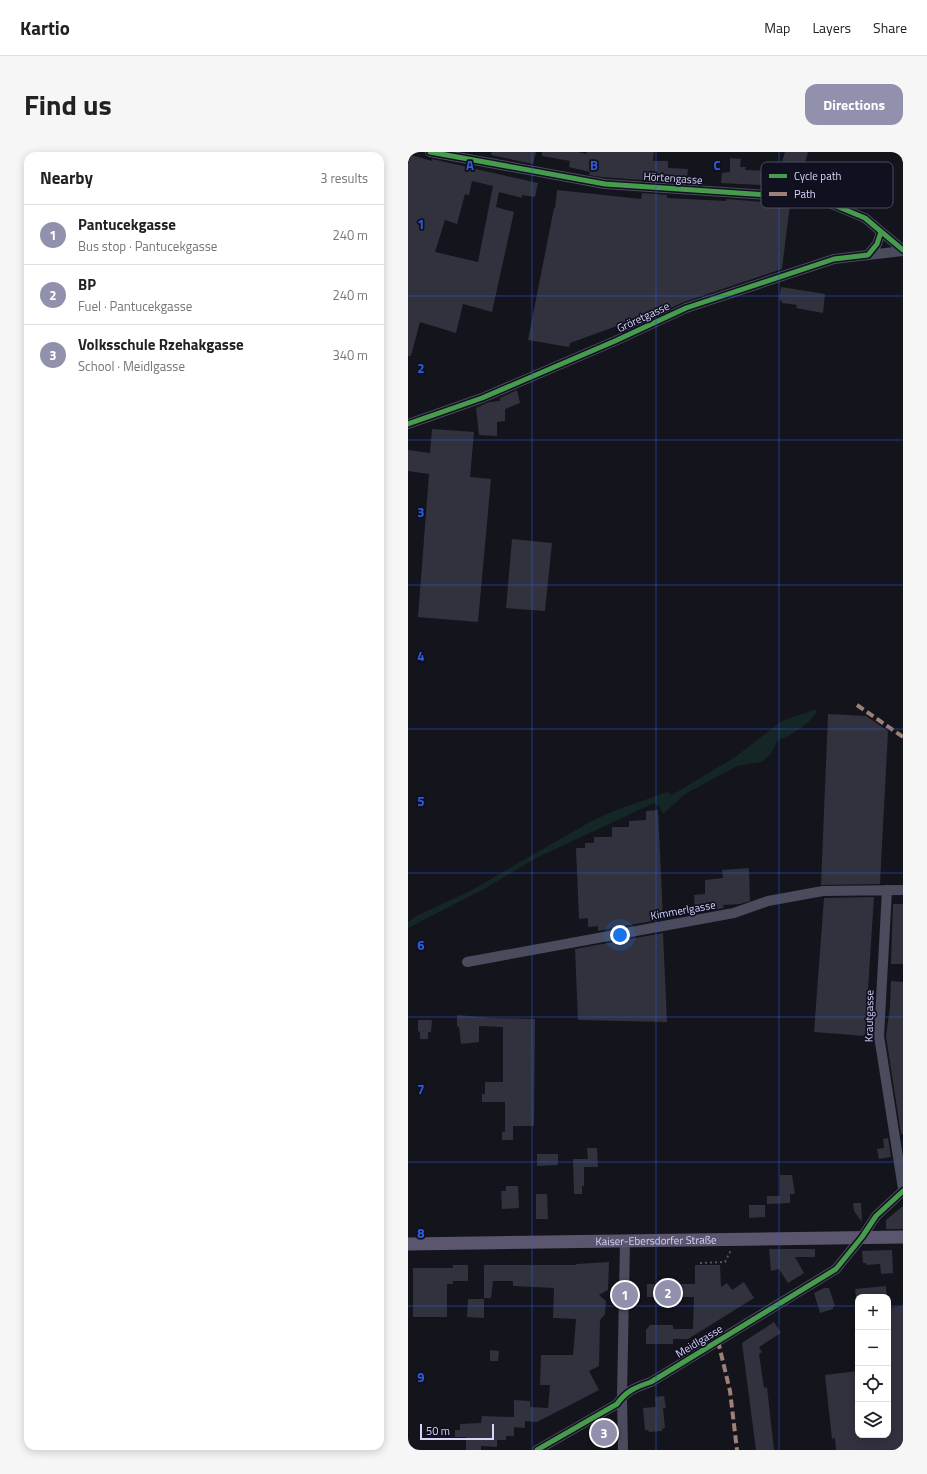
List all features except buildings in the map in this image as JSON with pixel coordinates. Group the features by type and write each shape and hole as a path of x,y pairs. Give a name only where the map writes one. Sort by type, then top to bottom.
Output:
{"main road":[{"name":"Kaiser-Ebersdorfer Straße","path":"408,1244 903,1237"}],"street":[{"name":"Hörtengasse","path":"430,152 605,184 761,194"},
{"name":"Hörtengasse","path":"841,208 865,218 903,251"},
{"path":"868,255 877,244 881,232"},
{"name":"Gröretgasse","path":"408,424 489,395 615,341 686,308 834,259 903,251"},
{"name":"Krautgasse","path":"887,890 879,1036 903,1190"},
{"name":"Kimmerlgasse","path":"467,962 734,913 768,901 823,891 903,890"},
{"name":"Meidlgasse","path":"537,1450 617,1404 622,1396 631,1389 664,1374 836,1269 862,1237 876,1216 903,1190"},
{"path":"623,1450 622,1396 625,1242"}],"path":[{"path":"700,1263 725,1262 733,1248"}],"green space":[{"path":"816,709 816,713 803,726 777,741 771,754 762,762 737,766 685,794 663,814 659,806 654,803 534,859 486,888 408,928 408,922 416,916 470,891 588,823 611,812 667,792 672,795 735,757 782,721"}],"marked path":[{"path":"857,705 903,737"},
{"path":"718,1341 730,1391 737,1450"}],"cycle path":[{"path":"430,152 605,184 761,195"},
{"path":"841,208 865,218 903,250"},
{"path":"408,424 482,398 615,341 686,308 834,259 868,255 877,244 881,232"},
{"path":"537,1450 617,1404 632,1390 651,1382 836,1269 862,1237 876,1216 903,1191"}],"place":[{"name":"BP","path":"668,1293"},
{"name":"Pantucekgasse","path":"625,1295"},
{"name":"Volksschule Rzehakgasse","path":"604,1433"}]}
